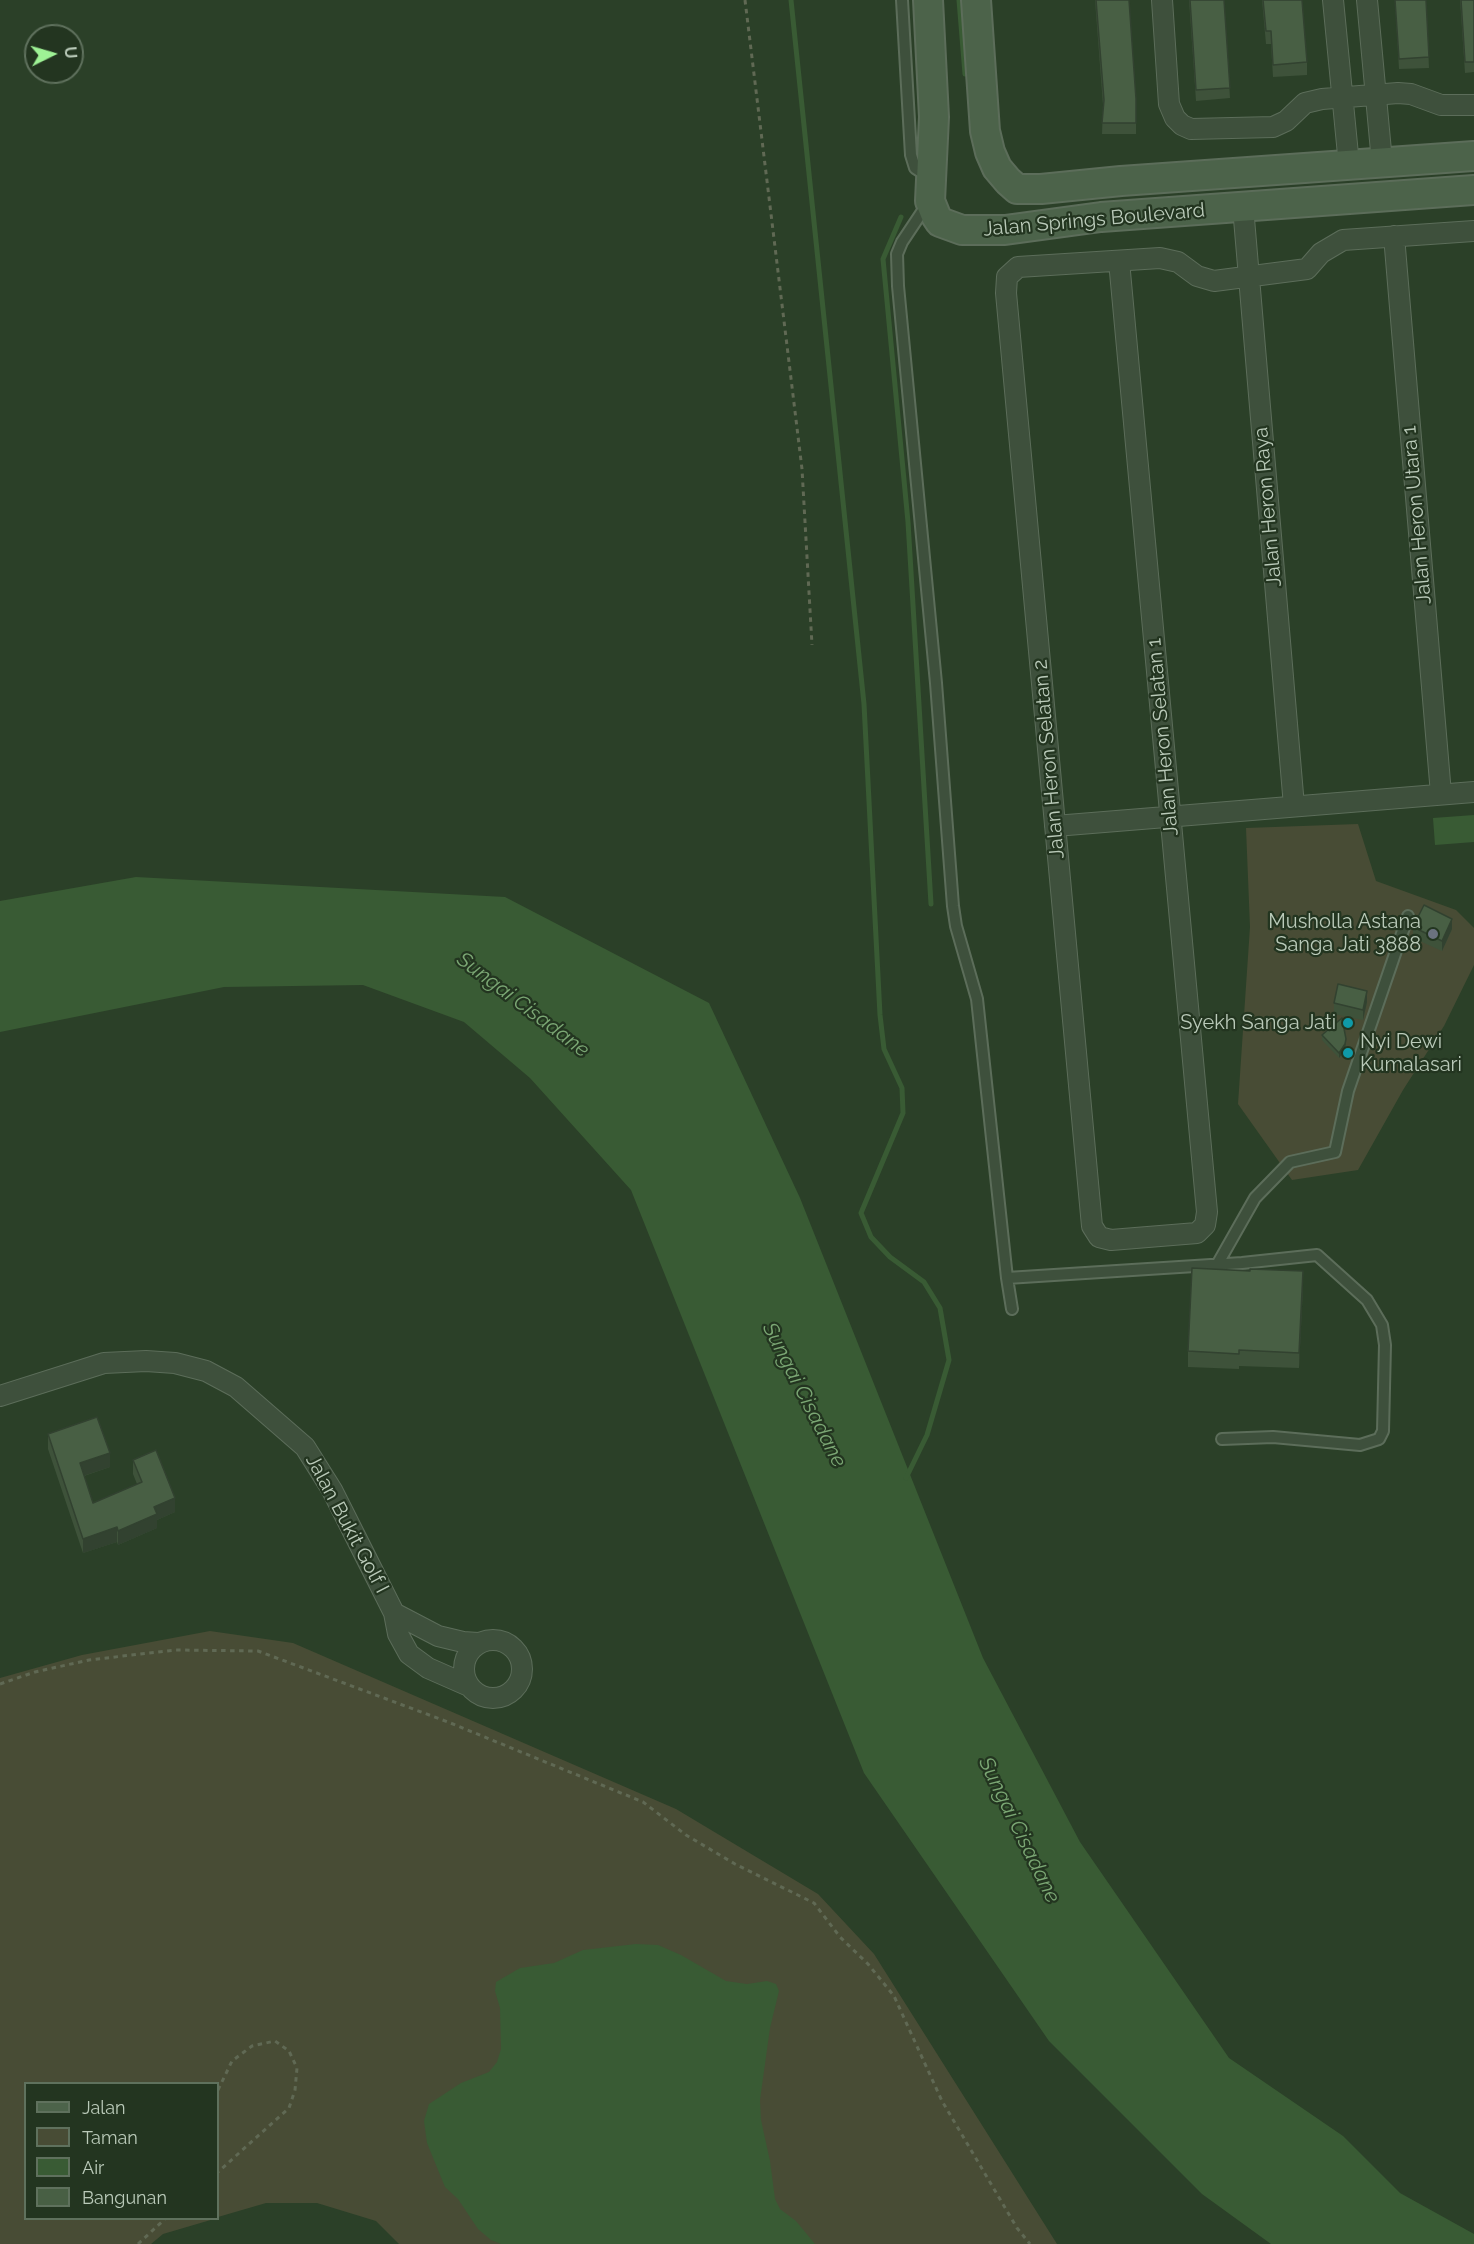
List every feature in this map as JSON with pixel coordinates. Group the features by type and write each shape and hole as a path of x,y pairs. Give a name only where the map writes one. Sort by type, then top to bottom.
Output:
{"main road":[{"path":"926,182 934,117 928,0"},
{"name":"Jalan Springs Boulevard","path":"976,0 985,131 997,168 1017,189 1474,156"},
{"name":"Jalan Springs Boulevard","path":"926,182 940,222 962,230 1005,230 1101,218 1474,190"},
{"path":"1005,230 1017,189"}],"street":[{"path":"1162,0 1169,104 1174,118 1191,129 1273,127 1286,122 1305,102 1312,99 1411,94 1441,105 1474,105"},
{"path":"1334,0 1349,165"},
{"path":"1367,0 1382,162"},
{"name":"Jalan Heron Raya","path":"1243,207 1294,806"},
{"path":"1119,261 1160,258 1178,262 1197,276 1214,281 1307,269 1321,253 1343,240 1474,231"},
{"name":"Jalan Heron Utara 1","path":"1394,236 1441,794"},
{"name":"Jalan Heron Selatan 2","path":"1092,1226 1006,293 1007,277 1018,267 1119,261"},
{"name":"Jalan Heron Selatan 1","path":"1092,1226 1099,1237 1111,1240 1197,1233 1205,1225 1207,1212 1119,261"},
{"path":"1055,826 1474,792"},
{"name":"Jalan Bukit Golf I","path":"0,1396 104,1363 146,1361 175,1363 206,1371 236,1387 305,1447 332,1490 394,1613 399,1634 409,1654 428,1668 469,1686 484,1696 502,1696 516,1685 522,1667 514,1649 497,1640 478,1643 463,1642 438,1636 394,1613"},
{"path":"469,1686 465,1677 466,1658 478,1643"}],"lane":[{"path":"902,0 911,155 926,182 897,254 898,286 936,683 953,906 978,1010 1006,1278 1012,1309"},
{"path":"1217,1265 1255,1197 1290,1162 1335,1152 1348,1091 1408,916"},
{"path":"1006,1278 1217,1265 1317,1255 1367,1300 1382,1325 1385,1345 1384,1419 1383,1431 1379,1439 1360,1446 1274,1437 1222,1439"}],"path":[{"path":"746,0 802,469 812,645"},
{"path":"0,1684 35,1672 89,1660 174,1650 258,1651 448,1722 643,1803 686,1835 735,1864 814,1904 840,1937 868,1964 894,1996 942,2101 1017,2228 1030,2244"},
{"path":"219,2088 232,2061 252,2046 275,2041 289,2051 297,2068 296,2090 289,2108 219,2171"},
{"path":"138,2244 164,2220"}],"green space":[{"path":"1358,824 1376,881 1456,910 1474,928 1474,965 1444,1026 1403,1090 1358,1170 1292,1180 1238,1104 1250,927 1246,828"},
{"path":"210,1631 293,1643 676,1809 818,1894 874,1954 1057,2244 399,2244 376,2221 317,2203 266,2203 219,2217 219,2082 24,2082 24,2220 211,2220 163,2234 151,2244 0,2244 0,1678 82,1655"}],"water":[{"path":"1474,815 1474,842 1435,845 1433,818"},
{"name":"Sungai Cisadane","path":"136,877 505,897 709,1003 800,1198 983,1658 1080,1842 1229,2058 1343,2136 1400,2193 1474,2234 1474,2244 1271,2244 1202,2194 1049,2041 864,1773 631,1190 530,1078 464,1022 363,985 224,987 0,1032 0,901"},
{"path":"636,1944 658,1945 681,1955 726,1981 747,1984 767,1981 776,1984 779,1991 770,2028 760,2100 761,2120 775,2199 780,2209 796,2221 815,2244 501,2244 491,2240 478,2229 458,2199 445,2187 427,2143 424,2121 429,2104 461,2083 489,2072 497,2062 501,2049 500,2008 495,1991 496,1982 520,1968 554,1963 583,1950"}],"building":[{"path":"1096,0 1129,0 1136,123 1102,123 1104,100"},
{"path":"1190,0 1224,0 1230,88 1196,90"},
{"path":"1263,0 1302,0 1307,62 1273,65 1271,31 1266,31"},
{"path":"1395,0 1426,0 1429,57 1399,59"},
{"path":"1461,0 1474,0 1474,62 1465,62"},
{"path":"1424,905 1452,919 1442,941 1413,927"},
{"path":"1338,984 1367,991 1363,1010 1334,1003"},
{"path":"1342,1018 1346,1039 1339,1053 1322,1035"},
{"path":"1192,1268 1303,1271 1299,1353 1239,1350 1239,1354 1188,1351"},
{"path":"97,1417 110,1453 80,1463 93,1503 142,1482 133,1460 156,1450 175,1498 154,1507 157,1514 118,1531 117,1527 83,1539 48,1434"}],"waterway":[{"path":"791,0 864,704 880,1015 884,1049 902,1088 903,1113 861,1213 871,1237 890,1257 924,1282 940,1308 949,1360 927,1435 906,1478"},
{"path":"959,0 965,74"},
{"path":"901,217 883,259 908,522 931,904"}],"place":[{"name":"Musholla Astana Sanga Jati 3888","path":"1433,934"},
{"name":"Syekh Sanga Jati","path":"1348,1023"},
{"name":"Nyi Dewi Kumalasari","path":"1348,1053"}]}
